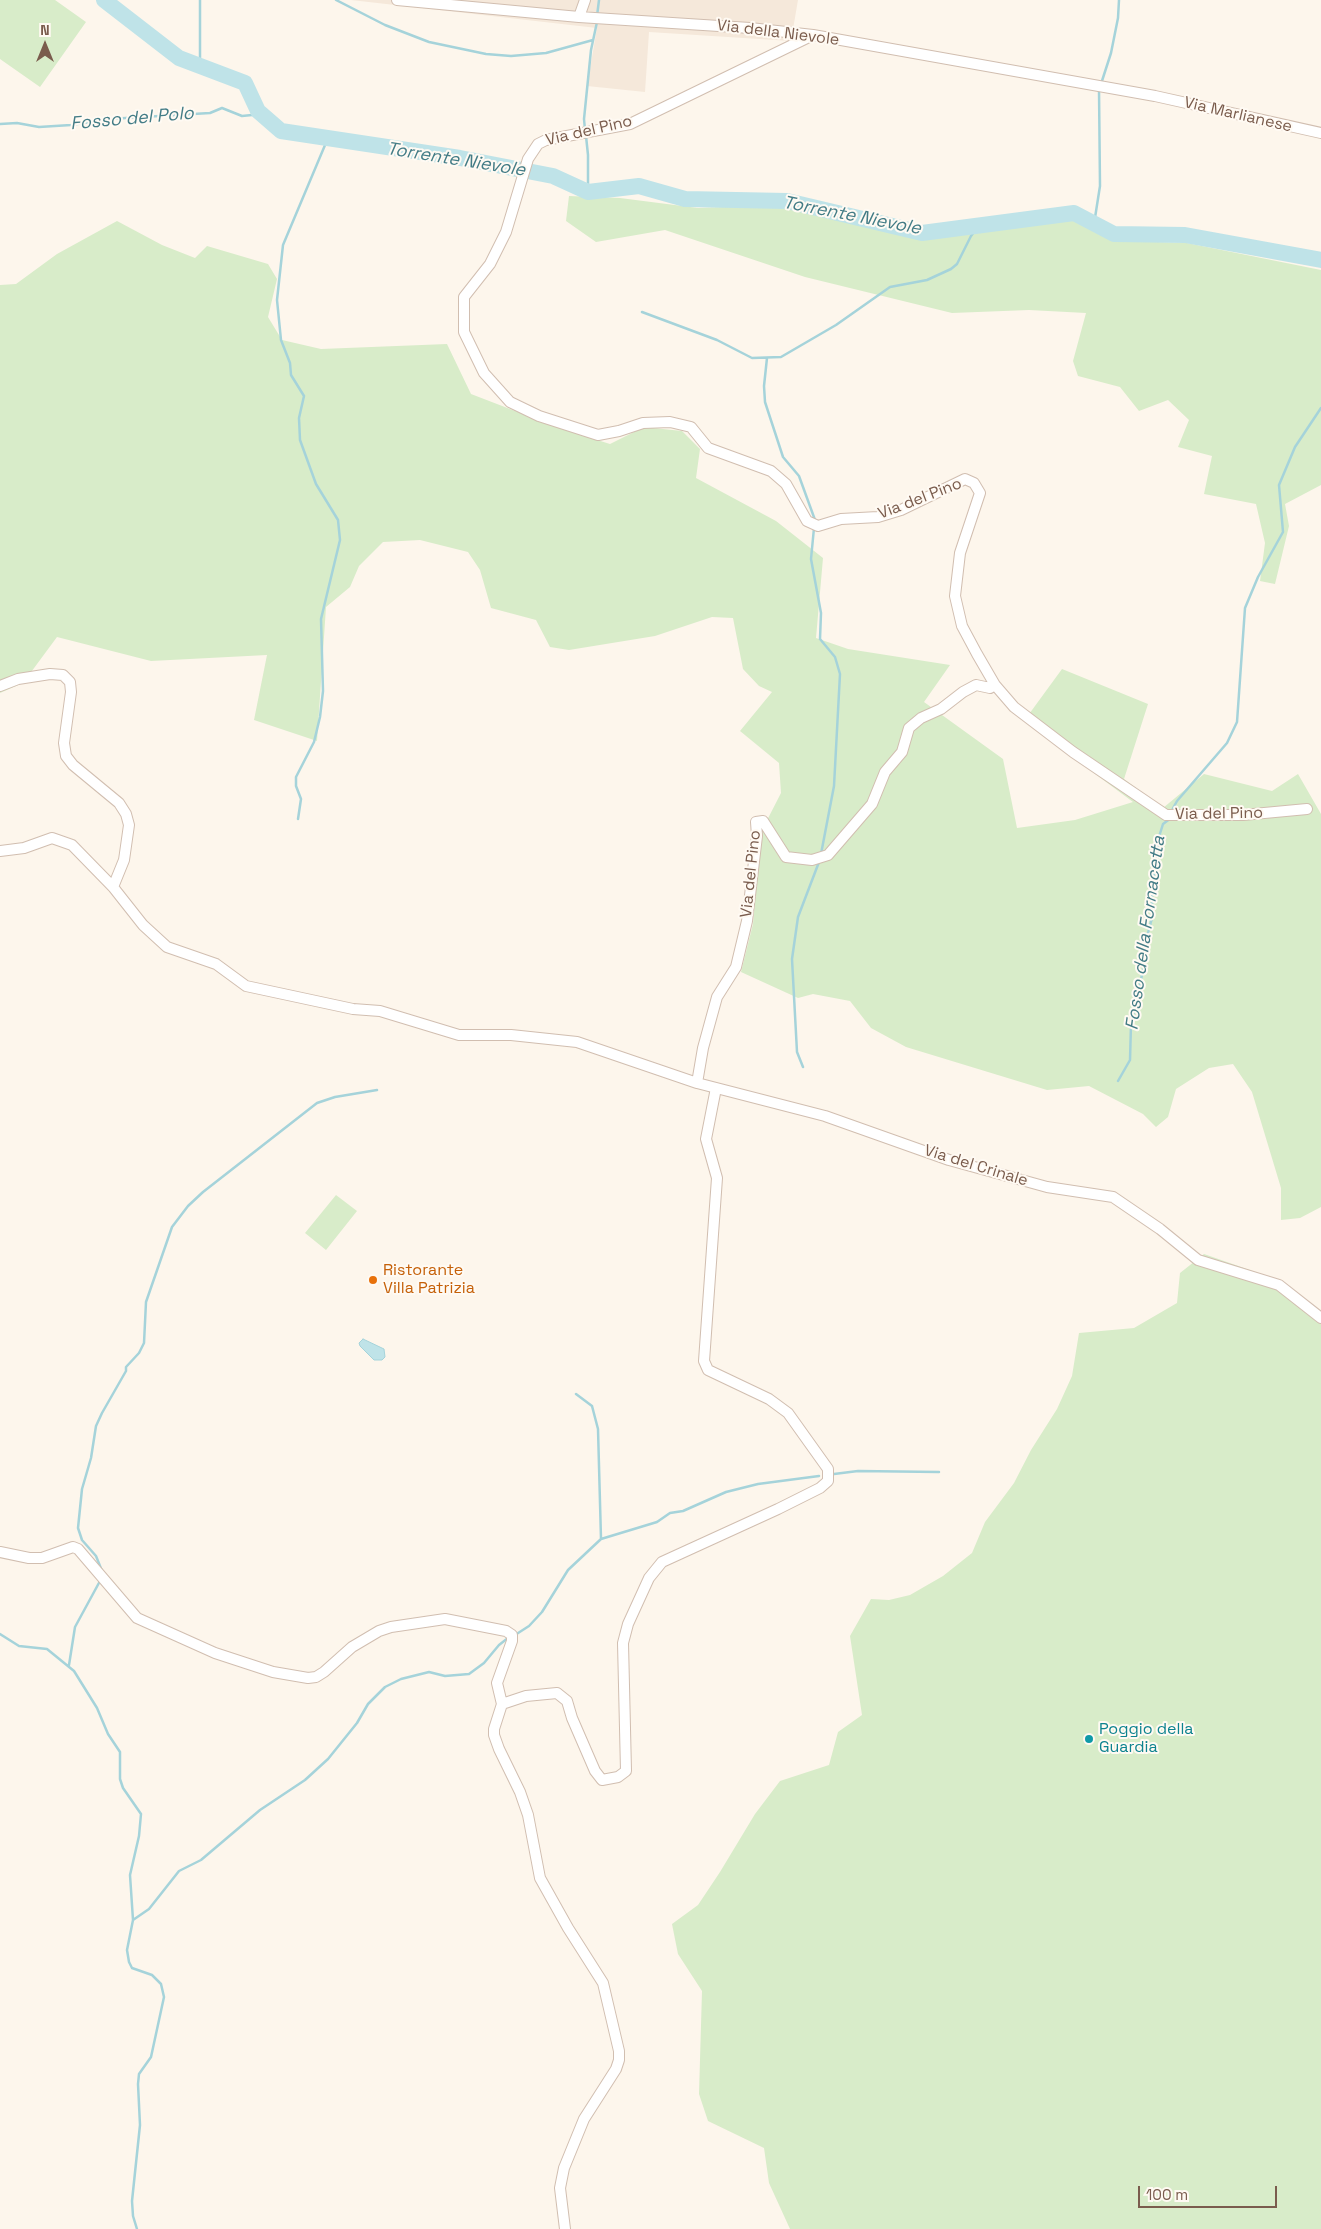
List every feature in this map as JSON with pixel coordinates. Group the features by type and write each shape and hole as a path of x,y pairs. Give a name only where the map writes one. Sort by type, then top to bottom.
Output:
{"street":[{"name":"Via della Nievole","path":"397,0 579,17 750,28 813,35 1156,96"},
{"path":"579,17 585,0"},
{"name":"Via del Pino","path":"813,35 630,124 546,140 533,149 528,159 506,232 490,264 464,297 464,332 484,373 510,402 539,416 598,435 619,431 643,423 670,422 690,427 708,448 771,471 786,484 806,521 818,526 841,519 878,517 901,510 965,479 974,483 980,492 960,552 956,596 962,626 995,685 1014,707 1074,752 1166,815 1243,815 1307,809"},
{"name":"Via Marlianese","path":"1156,96 1321,133"},
{"path":"0,686 18,679 50,674 63,674 70,682 71,692 64,743 66,756 73,765 119,803 126,814 129,825 124,860 113,887"},
{"name":"Via del Pino","path":"697,1083 703,1048 717,997 736,967 747,921 757,836 756,822 763,821 786,857 812,860 828,855 872,804 885,772 902,752 909,728 921,718 941,709 963,692 976,685 990,688 995,685"},
{"name":"Via del Crinale","path":"0,852 24,848 52,838 72,845 113,887 143,925 167,947 216,964 246,986 353,1009 380,1011 459,1035 512,1035 578,1042 697,1083 825,1116 949,1160 1047,1187 1113,1197 1160,1229 1198,1260 1279,1285 1321,1318"},
{"path":"502,1704 526,1696 557,1693 567,1701 572,1718 595,1771 602,1780 618,1777 626,1771 623,1643 628,1624 649,1578 662,1562 787,1504 820,1488 828,1482 828,1469 788,1413 769,1399 708,1370 704,1360 717,1178 706,1139 716,1088"},
{"path":"0,1552 29,1558 42,1558 73,1547 78,1549 137,1618 215,1653 273,1672 308,1678 316,1677 324,1672 352,1647 391,1626 445,1619 506,1631 512,1635 512,1641 497,1682 502,1704 494,1735 520,1792 528,1815 540,1878 568,1928 603,1983 619,2051 616,2069 584,2119 564,2168 560,2188 565,2229"}],"shaded area":[{"path":"351,0 798,0 791,41 649,32 645,92 587,86 597,28"}],"green space":[{"path":"0,0 55,0 86,22 40,87 0,59"},
{"path":"569,196 620,198 698,208 771,205 913,238 1069,219 1128,241 1187,243 1321,270 1321,485 1285,504 1289,526 1275,584 1260,581 1265,543 1256,504 1204,494 1212,456 1178,447 1189,420 1168,400 1139,411 1120,387 1078,376 1073,361 1086,313 1029,310 952,313 805,277 665,230 596,242 566,221"},
{"path":"117,221 162,245 195,258 207,246 268,264 277,279 268,317 282,340 321,349 447,344 471,394 562,429 610,444 644,427 682,431 700,449 696,478 776,521 823,558 816,638 848,649 950,665 924,702 1003,759 1017,828 1075,820 1133,802 1024,721 1062,669 1148,704 1124,779 1163,808 1204,774 1272,791 1298,774 1321,814 1321,1207 1300,1218 1281,1220 1281,1188 1252,1092 1233,1064 1209,1068 1176,1089 1168,1117 1156,1127 1143,1114 1089,1086 1047,1090 906,1047 871,1028 850,1001 813,994 798,998 741,972 753,924 761,832 781,793 779,763 740,731 772,692 759,686 743,669 733,618 712,617 655,636 569,650 550,647 536,620 491,608 480,570 468,552 420,540 383,542 359,566 350,587 326,607 317,741 254,720 267,655 151,661 57,637 23,683 0,693 0,285 16,284 57,254"},
{"path":"336,1195 357,1211 326,1250 305,1233"},
{"path":"1204,1254 1284,1282 1321,1313 1321,2229 790,2229 769,2183 764,2148 708,2121 699,2094 702,1991 678,1954 672,1924 698,1905 755,1814 780,1781 829,1765 838,1732 862,1715 850,1636 871,1599 889,1600 910,1595 943,1576 972,1553 985,1522 1014,1483 1031,1450 1057,1409 1072,1376 1079,1333 1134,1328 1177,1303 1180,1273"}],"water":[{"path":"363,1339 384,1349 385,1357 382,1360 374,1360 360,1346 359,1343"}],"waterway":[{"name":"Torrente Nievole","path":"104,0 179,58 245,83 258,111 281,131 460,158 553,176 588,192 639,186 685,199 787,201 922,233 1074,213 1114,234 1185,235 1321,260"},
{"path":"200,0 200,66"},
{"path":"336,0 385,25 429,42 486,54 511,56 546,53 593,40"},
{"path":"597,16 599,0"},
{"path":"1101,84 1111,53 1118,18 1119,0"},
{"path":"585,130 584,119 591,50 597,22"},
{"path":"1094,224 1100,186 1099,89"},
{"name":"Fosso del Polo","path":"0,124 17,123 39,127 71,125 109,119 210,113 222,108 242,116 262,114"},
{"path":"586,136 588,192"},
{"path":"298,819 301,799 296,786 296,777 314,742 320,717 323,691 321,619 340,540 338,520 316,484 300,440 299,418 304,396 291,375 290,363 281,340 277,300 283,245 328,138"},
{"path":"642,312 717,340 752,358 781,357 836,325 890,287 927,280 951,269 957,264 971,236 979,225"},
{"path":"767,358 764,386 765,402 783,457 799,476 815,520"},
{"name":"Fosso della Fornacetta","path":"1171,812 1177,801 1227,743 1237,722 1245,608 1258,577 1283,532 1279,485 1295,447 1321,408"},
{"path":"814,528 811,559 821,613 820,639 835,657 840,674 834,786 821,854"},
{"name":"Fosso della Fornacetta","path":"1118,1081 1130,1060 1131,1024 1146,957 1148,933 1152,918 1152,892 1158,840 1163,824 1171,818"},
{"path":"803,1067 797,1052 792,959 798,917 819,862"},
{"path":"102,1571 96,1556 82,1540 78,1528 82,1489 91,1458 96,1426 126,1371 126,1367 139,1353 144,1343 146,1302 172,1227 188,1206 203,1192 317,1103 335,1097 377,1090"},
{"path":"576,1394 592,1406 598,1429 601,1539"},
{"path":"834,1474 858,1471 939,1472"},
{"path":"515,1635 529,1626 542,1612 568,1570 601,1539 657,1522 670,1513 683,1511 726,1492 758,1484 819,1476"},
{"path":"69,1665 75,1627 100,1581"},
{"path":"0,1634 19,1646 47,1649 74,1671 97,1708 108,1734 120,1752 120,1779 123,1788 141,1814 139,1836 130,1875 133,1920 127,1950 132,1968 152,1975 161,1984 164,1997 151,2057 139,2074 140,2125 132,2201 133,2216 137,2229"},
{"path":"133,1920 149,1909 179,1871 201,1860 260,1810 305,1780 328,1759 357,1723 368,1704 385,1687 401,1679 429,1672 445,1676 469,1674 484,1663 499,1645 508,1638"}],"place":[{"name":"Ristorante Villa Patrizia","path":"373,1280"},
{"name":"Poggio della Guardia","path":"1089,1739"}]}
